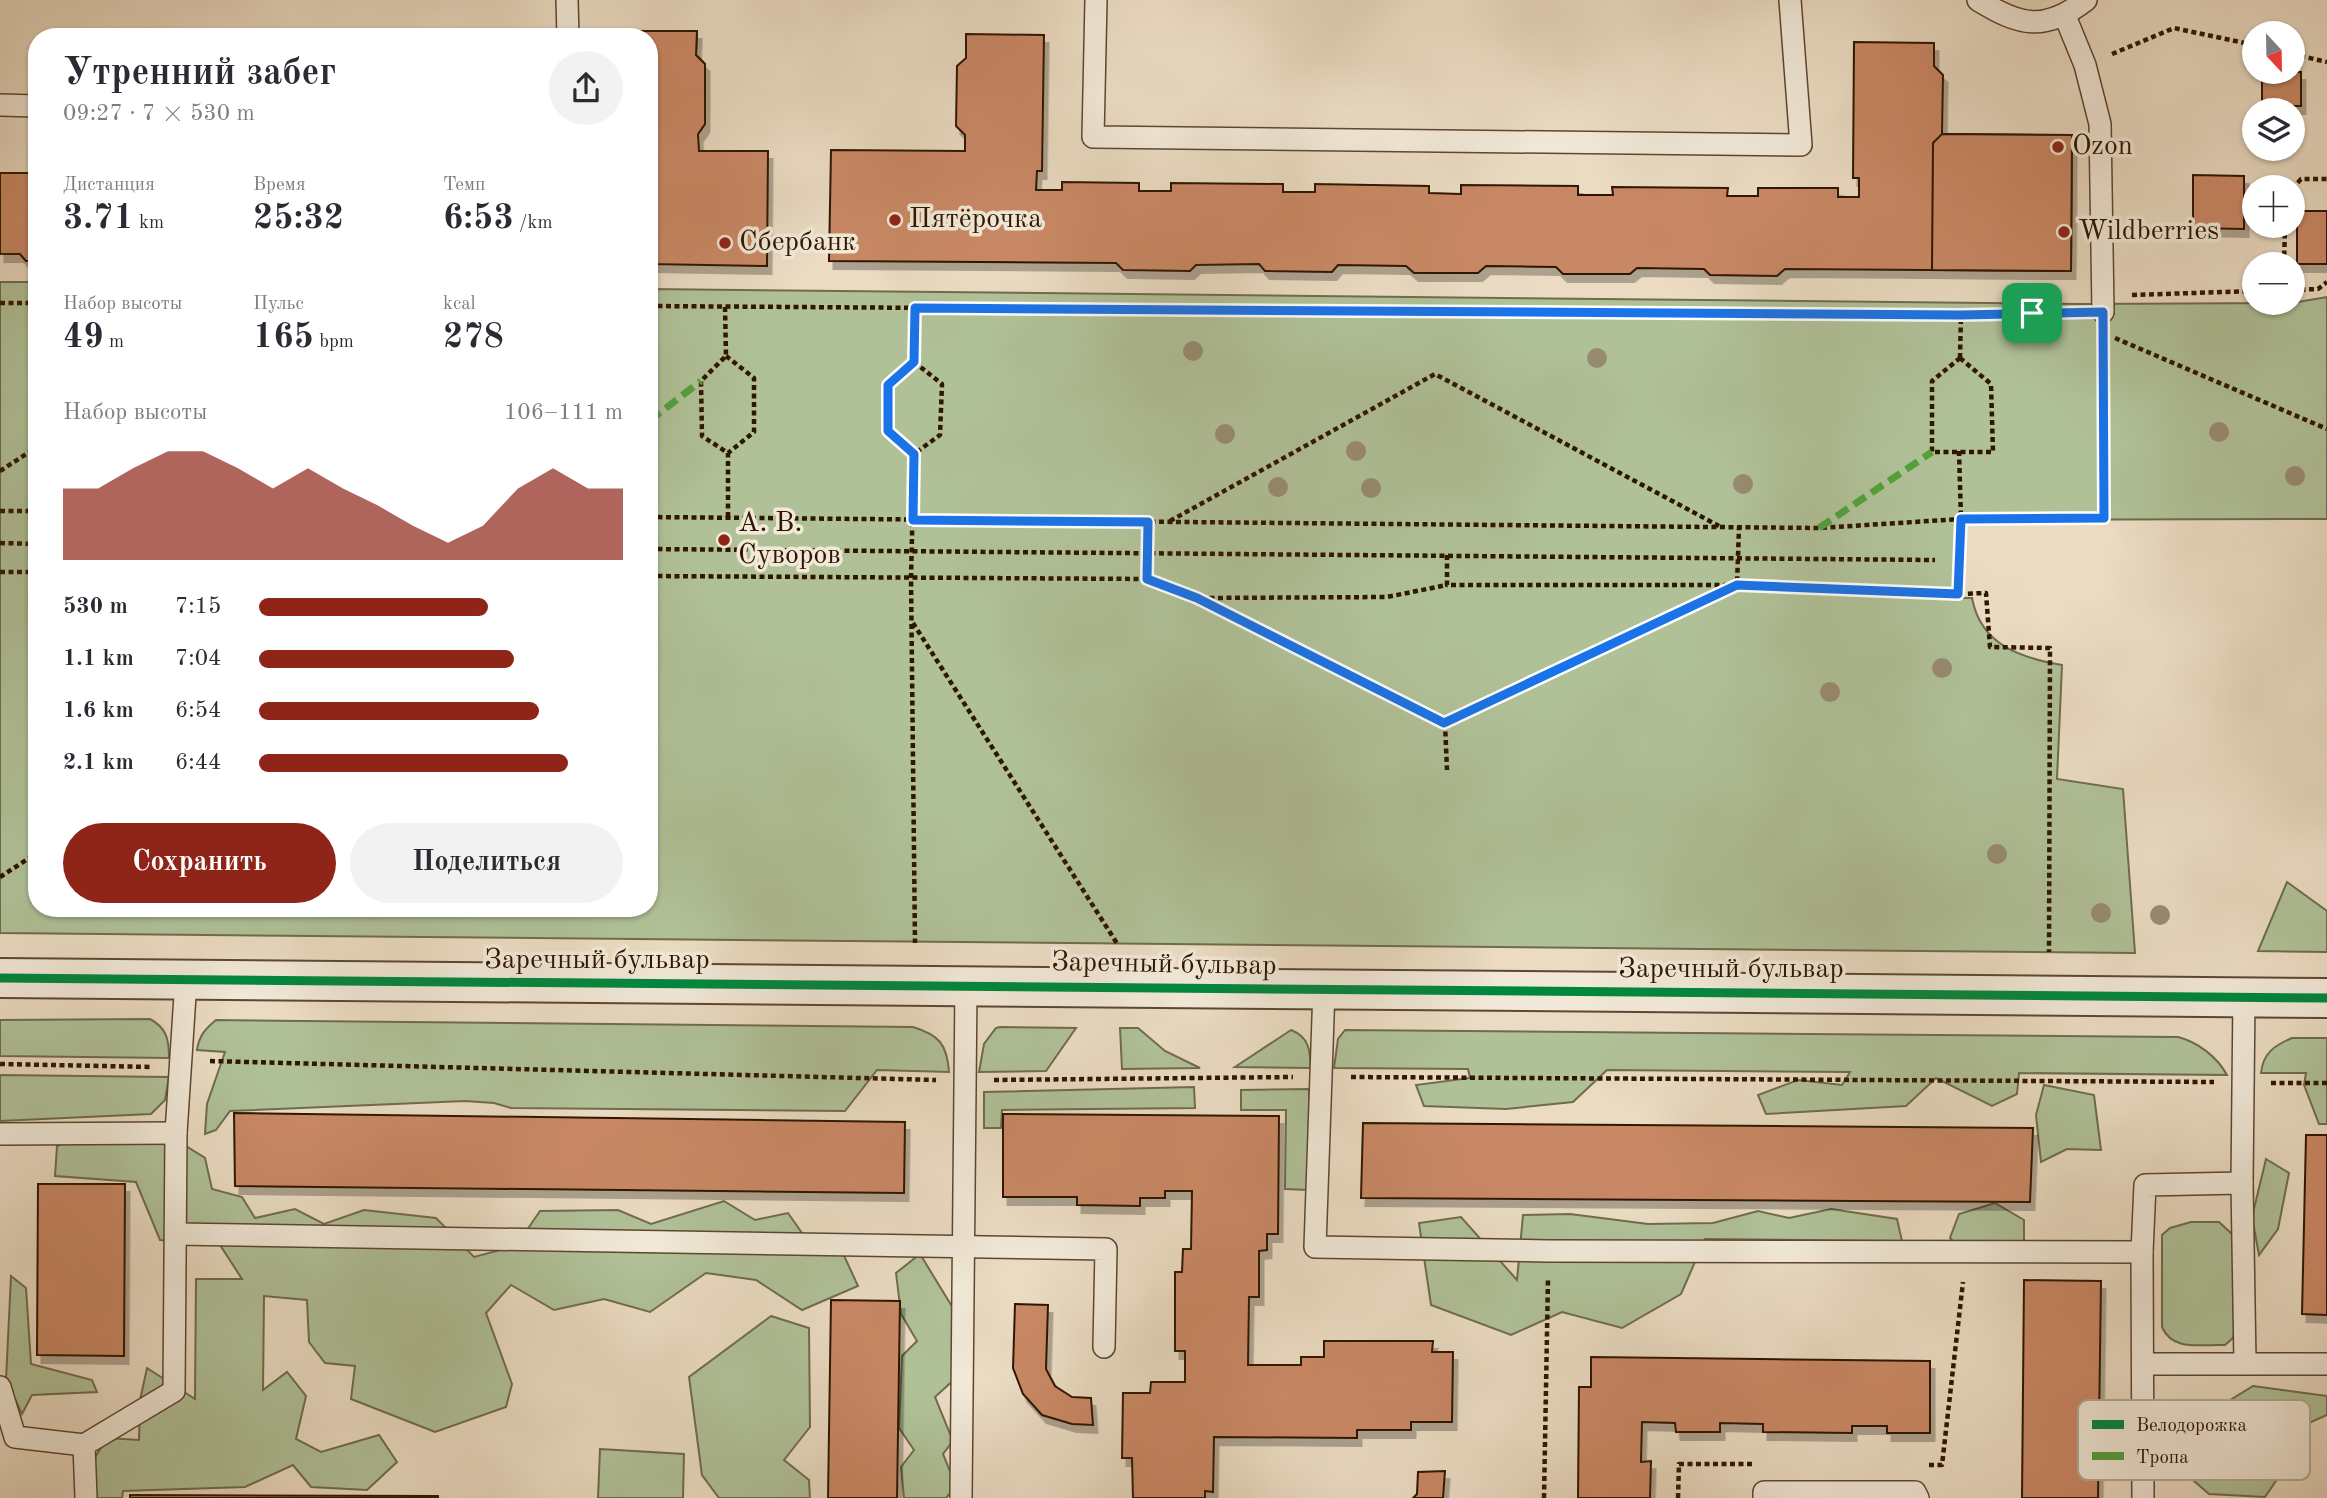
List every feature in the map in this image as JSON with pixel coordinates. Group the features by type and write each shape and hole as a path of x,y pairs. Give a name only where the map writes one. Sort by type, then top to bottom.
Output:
{"street":[{"name":"Заречный бульвар","path":"0,978 2327,998"}],"lane":[{"path":"566,0 568,28"},
{"path":"1096,0 1093,137 1801,145 1790,0"},
{"path":"1978,0 2006,18 2040,23 2065,16 2086,0"},
{"path":"2065,16 2085,65 2100,124 2103,312"},
{"path":"0,105 28,106"},
{"path":"0,1387 7,1438 84,1445 174,1391 176,1133 183,1064 186,980"},
{"path":"961,1498 966,986"},
{"path":"1324,989 1315,1247 1548,1251 2142,1252"},
{"path":"2244,997 2242,1182 2245,1362"},
{"path":"0,1134 176,1133"},
{"path":"2144,1400 2142,1252 2145,1185 2242,1182"},
{"path":"176,1234 1106,1249 1104,1347"},
{"path":"2145,1363 2327,1364"},
{"path":"84,1445 86,1498"},
{"path":"2143,1480 2143,1498"},
{"path":"1764,1498 1764,1492 1915,1492 1919,1498"}],"path":[{"path":"2085,65 2174,28 2242,43"},
{"path":"2305,57 2327,62"},
{"path":"2305,179 2327,179"},
{"path":"2305,290 2318,289 2327,282"},
{"path":"658,306 1961,315 2103,312 2132,295 2242,291"},
{"path":"0,303 28,303"},
{"path":"725,307 726,356 701,381 701,422 702,436 728,453"},
{"path":"915,308 914,362 888,385 888,431 914,454 911,578 915,943"},
{"path":"1961,315 1961,358 1991,384 1993,452 1932,452 1932,381 1961,358"},
{"path":"658,517 1819,528 1961,519 2104,518 2104,334 2327,429"},
{"path":"726,356 754,378 754,432 728,453"},
{"path":"914,362 942,384 940,435 914,454"},
{"path":"1167,522 1436,374 1720,527"},
{"path":"1958,594 1961,519 1959,451"},
{"path":"0,471 28,453"},
{"path":"728,453 728,517"},
{"path":"0,511 28,511"},
{"path":"1147,579 1148,522"},
{"path":"1737,585 1739,527"},
{"path":"0,543 28,544"},
{"path":"658,549 1936,560"},
{"path":"1447,555 1447,585"},
{"path":"0,572 28,572"},
{"path":"658,576 1147,579 1197,598 1444,723"},
{"path":"1197,598 1387,597 1447,585 1737,585 1986,593 1990,647 2050,648 2049,952"},
{"path":"1444,723 1737,585"},
{"path":"912,622 1118,945"},
{"path":"1444,723 1447,770"},
{"path":"0,877 28,859"},
{"path":"0,1064 166,1068 197,1061 964,1080 1322,1077 2327,1083"},
{"path":"1544,1498 1548,1251"},
{"path":"1915,1465 1942,1465 1967,1251"},
{"path":"1678,1498 1679,1464 1762,1464"}],"green space":[{"path":"0,282 28,282 28,917 658,917 658,289 2080,304 2242,303 2242,315 2305,315 2305,301 2327,297 2327,519 1961,520 1959,598 1972,598 1984,628 2005,647 2032,658 2062,665 2057,779 2123,789 2135,953 0,933"},
{"path":"2287,882 2327,911 2327,952 2258,951"},
{"path":"150,1019 160,1026 166,1035 169,1058 0,1056 0,1020"},
{"path":"216,1020 913,1027 929,1033 940,1042 946,1054 949,1072 877,1070 845,1111 511,1108 494,1103 465,1101 230,1111 216,1130 205,1134 207,1104 225,1052 197,1050 203,1033"},
{"path":"996,1028 1076,1028 1046,1071 979,1072 984,1044"},
{"path":"1120,1028 1138,1028 1165,1051 1200,1068 1122,1069"},
{"path":"1291,1030 1305,1040 1311,1068 1235,1067"},
{"path":"1345,1030 2178,1037 2206,1051 2227,1075 2019,1073 2017,1094 1992,1106 1936,1078 1906,1106 1766,1114 1758,1095 1798,1080 1842,1085 1850,1072 1607,1070 1573,1102 1506,1109 1424,1106 1416,1085 1470,1078 1468,1069 1334,1068 1338,1039"},
{"path":"2292,1038 2327,1038 2327,1124 2319,1124 2304,1085 2306,1073 2261,1073 2264,1060 2271,1051"},
{"path":"0,1075 169,1077 165,1100 151,1114 0,1121"},
{"path":"2044,1085 2094,1095 2101,1150 2067,1149 2041,1162 2036,1115"},
{"path":"1194,1087 1195,1108 1002,1110 1001,1128 984,1128 984,1092"},
{"path":"1309,1089 1309,1190 1285,1189 1286,1110 1241,1110 1241,1090"},
{"path":"87,1134 181,1143 205,1158 212,1189 242,1197 255,1218 295,1209 324,1224 364,1210 436,1218 474,1257 516,1246 540,1211 618,1210 651,1224 724,1201 755,1220 788,1213 814,1250 841,1249 858,1286 802,1310 756,1280 706,1273 650,1312 604,1299 554,1310 511,1285 486,1313 512,1384 506,1407 435,1432 351,1399 355,1366 325,1363 309,1342 307,1300 264,1296 263,1390 287,1372 306,1396 296,1439 321,1452 379,1435 397,1462 367,1490 311,1487 293,1465 245,1487 123,1491 122,1498 89,1498 86,1472 107,1438 139,1440 140,1400 147,1368 195,1399 196,1279 242,1279 220,1245 160,1240 136,1182 55,1176 57,1146"},
{"path":"2266,1159 2289,1173 2278,1229 2259,1255 2252,1217"},
{"path":"1995,1203 2024,1220 2024,1262 1968,1257 1950,1238 1959,1214"},
{"path":"1831,1209 1897,1219 1902,1241 1705,1239 1681,1294 1622,1328 1562,1312 1511,1335 1431,1305 1419,1223 1461,1217 1517,1280 1523,1215 1570,1214 1648,1224 1713,1223 1758,1211 1789,1218"},
{"path":"2191,1222 2219,1222 2233,1235 2235,1329 2233,1338 2225,1345 2180,1343 2167,1335 2162,1327 2162,1235 2170,1228"},
{"path":"920,1254 967,1331 957,1377 935,1397 953,1441 943,1454 956,1486 946,1498 904,1498 901,1467 914,1450 899,1428 902,1356 917,1341 901,1314 896,1273"},
{"path":"11,1276 26,1288 31,1364 92,1380 97,1392 32,1395 22,1414 6,1380"},
{"path":"771,1316 809,1328 810,1427 784,1460 809,1480 810,1498 719,1498 702,1475 689,1377"},
{"path":"2253,1386 2327,1396 2327,1415 2310,1423 2310,1400 2230,1400"},
{"path":"600,1449 684,1454 683,1498 598,1498"},
{"path":"2193,1480 2277,1480 2265,1497 2209,1494"}],"building":[{"path":"658,31 697,31 696,55 705,64 705,124 698,134 698,264 658,264"},
{"path":"658,31 697,31 696,55 705,64 705,124 698,134 699,151 768,151 767,266 658,264"},
{"path":"966,34 1044,35 1042,171 1037,171 1036,190 1062,190 1062,182 1139,183 1139,191 1171,191 1171,183 1283,184 1283,192 1315,192 1315,184 1429,186 1429,193 1461,194 1461,185 1578,186 1578,195 1613,195 1612,187 1728,188 1727,196 1758,196 1758,188 1838,188 1838,197 1859,197 1859,178 1853,178 1854,42 1934,43 1934,66 1943,75 1942,134 2072,135 2071,271 1785,269 1777,276 1710,275 1704,269 1637,268 1630,274 1563,274 1556,267 1486,266 1478,273 1414,273 1406,266 1338,265 1332,272 1265,271 1259,264 1196,265 1190,271 1123,270 1116,263 829,261 831,150 965,151 965,135 956,126 957,66 966,58"},
{"path":"2262,84 2301,84 2301,98 2262,98"},
{"path":"1942,134 2072,135 2071,271 1932,270 1933,143"},
{"path":"0,173 28,173 28,261 20,254 0,254"},
{"path":"0,173 28,173 28,261 20,254 0,254"},
{"path":"2193,175 2242,176 2242,229 2193,228"},
{"path":"2305,211 2327,211 2327,264 2305,264 2305,252 2297,252 2297,238 2305,238"},
{"path":"234,1113 905,1122 904,1193 235,1186"},
{"path":"1003,1114 1279,1116 1278,1234 1267,1234 1267,1250 1259,1251 1259,1297 1249,1297 1248,1365 1301,1365 1301,1357 1324,1357 1324,1341 1433,1341 1432,1352 1453,1352 1452,1422 1411,1422 1411,1430 1357,1430 1357,1438 1214,1437 1213,1492 1205,1491 1205,1498 1133,1498 1132,1458 1122,1458 1123,1393 1150,1393 1151,1382 1185,1382 1185,1351 1175,1351 1175,1272 1182,1272 1183,1249 1191,1249 1192,1191 1165,1191 1165,1198 1140,1198 1140,1206 1077,1205 1077,1197 1003,1197"},
{"path":"1363,1123 2033,1128 2030,1202 1361,1198"},
{"path":"2306,1135 2327,1135 2327,1315 2302,1314"},
{"path":"38,1184 125,1184 124,1356 37,1355"},
{"path":"2024,1280 2101,1281 2099,1400 2078,1400 2078,1480 2098,1480 2098,1498 2022,1498"},
{"path":"831,1300 900,1301 897,1498 828,1498"},
{"path":"1015,1304 1048,1305 1046,1369 1055,1386 1072,1397 1091,1398 1093,1425 1072,1424 1042,1415 1023,1394 1013,1368"},
{"path":"1591,1357 1930,1361 1930,1433 1887,1433 1887,1426 1852,1426 1852,1433 1763,1432 1763,1424 1720,1423 1720,1432 1676,1432 1675,1423 1642,1422 1641,1462 1651,1461 1650,1498 1578,1498 1579,1387 1591,1387"},
{"path":"1445,1471 1443,1498 1413,1498 1417,1494 1418,1472"},
{"path":"130,1495 438,1496 438,1498 130,1498"}],"marked path":[{"path":"658,414 701,381"},
{"path":"1819,528 1932,452"}],"cycle path":[{"path":"0,978 2327,998"}],"place":[{"name":"Ozon","path":"2058,147"},
{"name":"Пятёрочка","path":"895,220"},
{"name":"Wildberries","path":"2064,232"},
{"name":"Сбербанк","path":"725,243"},
{"name":"А. В. Суворов","path":"724,540"}],"route":[{"path":"915,308 1961,315 2032,313 2103,312 2104,518 1961,519 1958,594 1737,585 1444,723 1197,598 1147,579 1148,522 913,520 914,454 888,431 888,385 914,362 915,308"}]}
